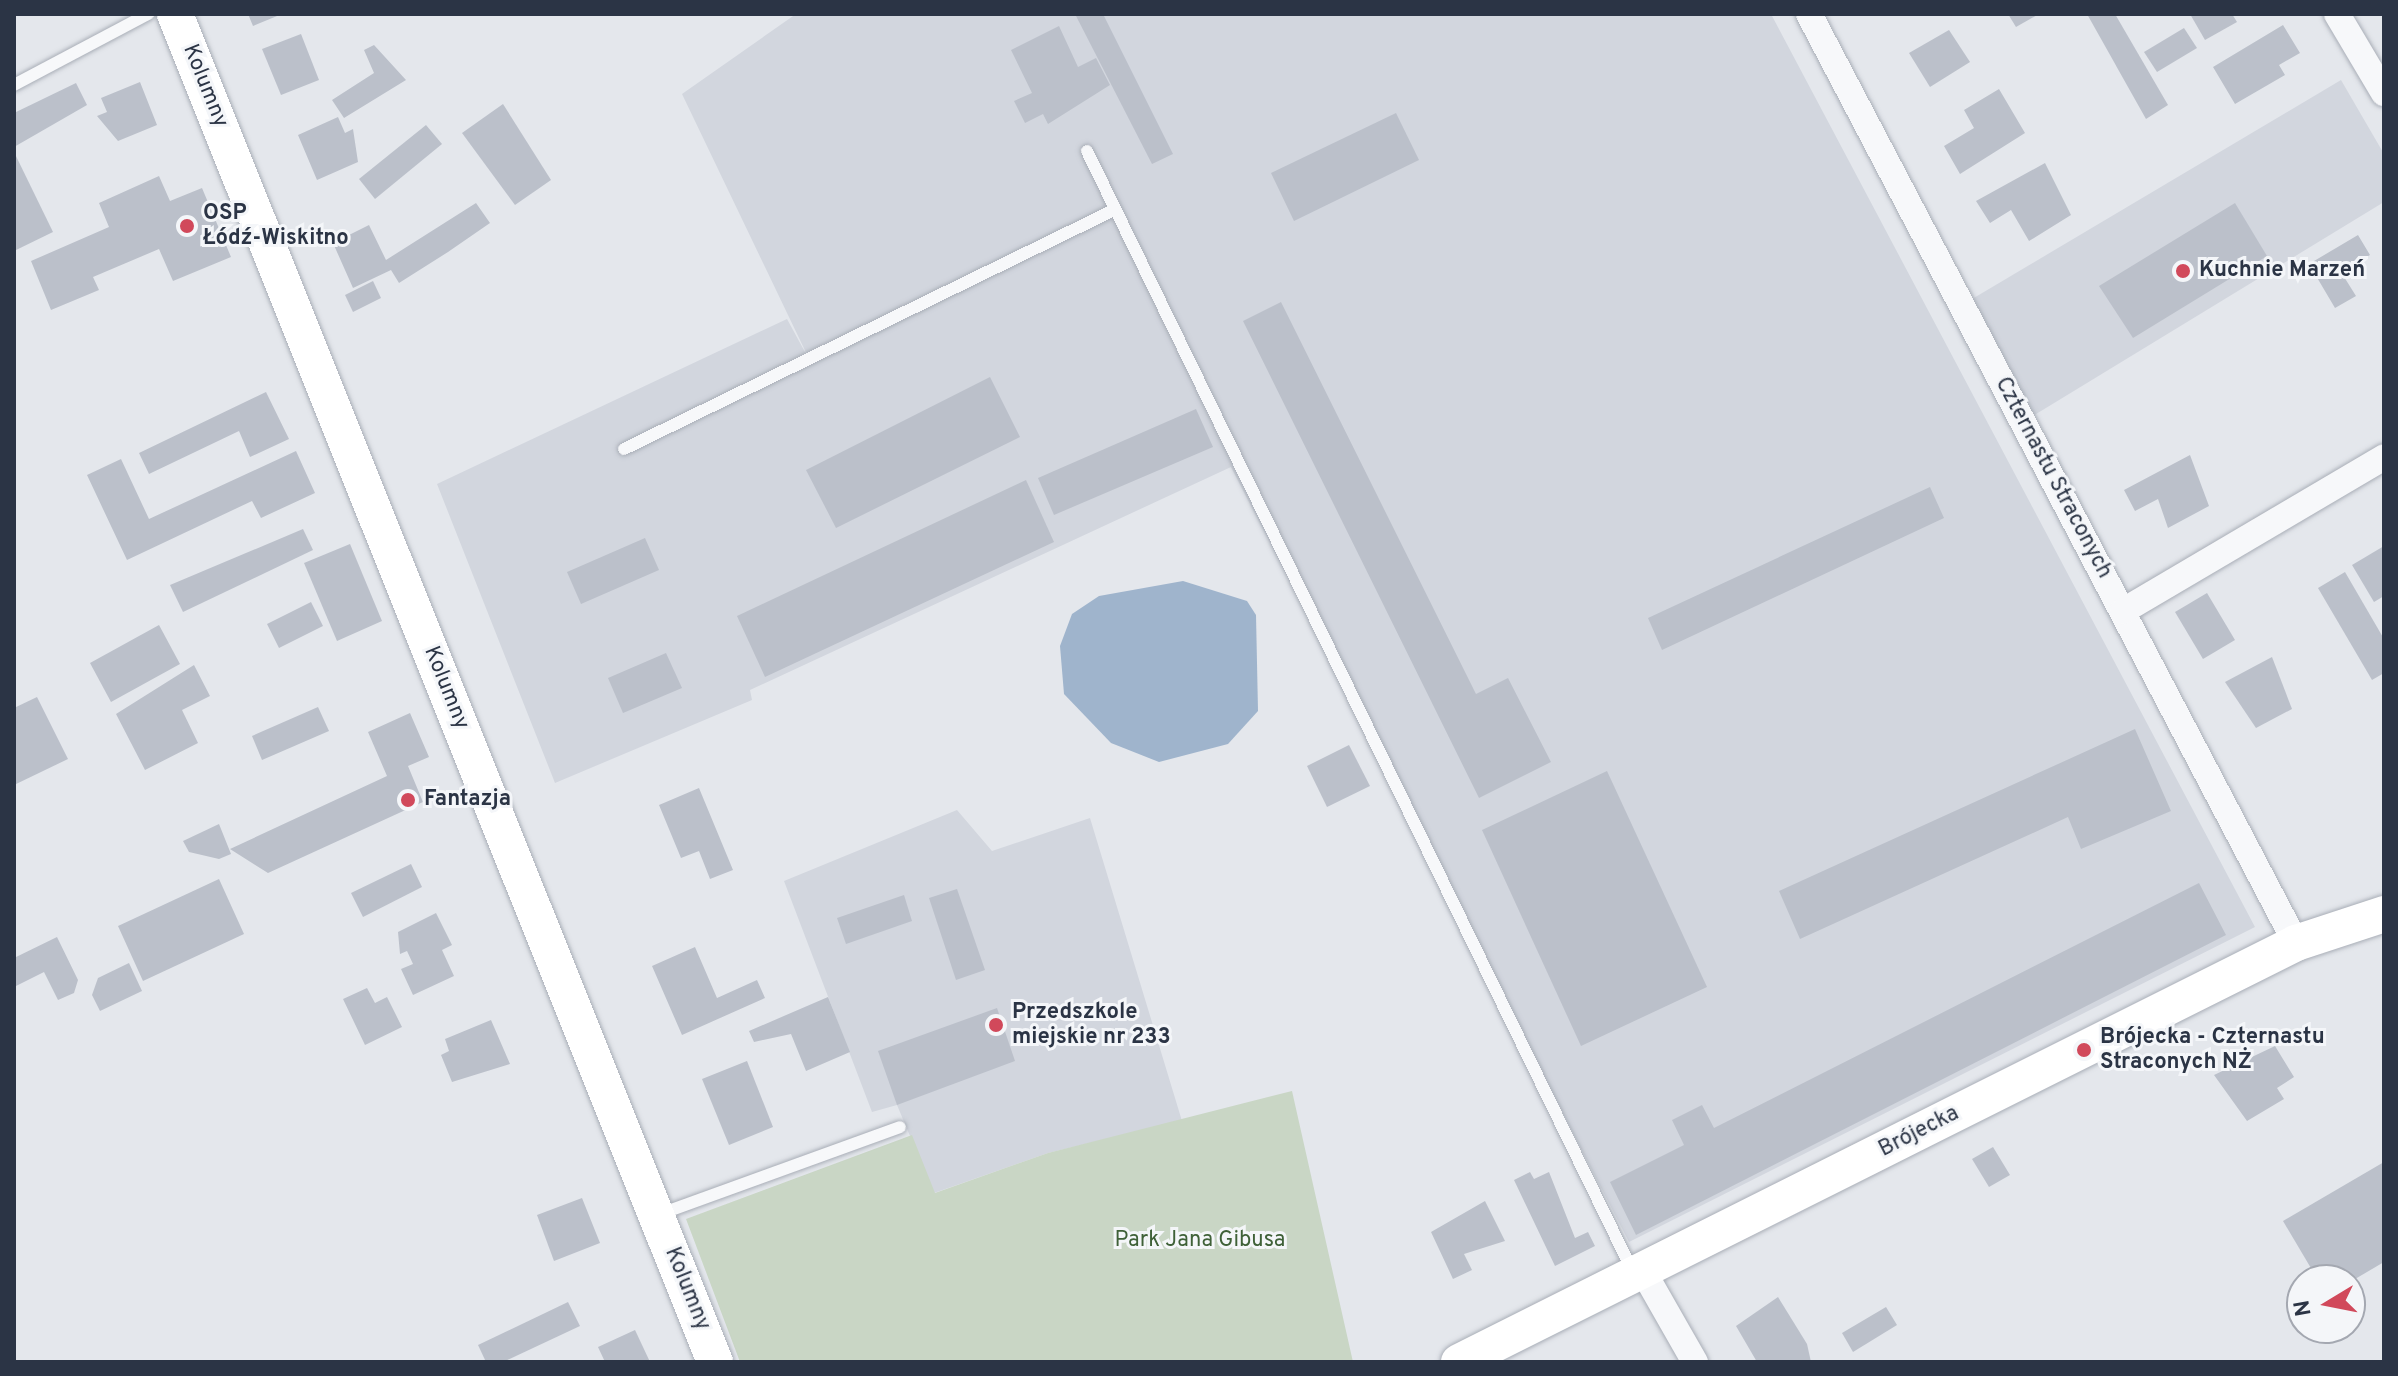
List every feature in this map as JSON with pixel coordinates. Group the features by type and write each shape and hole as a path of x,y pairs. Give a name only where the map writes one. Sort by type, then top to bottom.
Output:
{"street":[{"name":"Kolumny","path":"175,14 715,1362"},
{"name":"Czternastu Straconych","path":"1809,14 2296,943"},
{"path":"2337,14 2384,93"},
{"path":"2123,611 2384,457"},
{"name":"Brójecka","path":"1459,1362 2296,943 2384,914"},
{"path":"1639,1273 1695,1362"}],"lane":[{"path":"14,85 148,14"},
{"path":"1087,151 1639,1273"},
{"path":"624,449 1116,209"},
{"path":"657,1215 900,1127"}],"shaded area":[{"path":"796,14 1771,14 2255,927 1629,1242 1231,467 750,690 752,700 555,783 437,484 787,319 811,363 682,94"},
{"path":"2341,80 2384,154 2384,202 2023,422 1962,305"},
{"name":"Przedszkole miejskie nr 233","path":"957,810 992,851 1090,818 1182,1121 1048,1153 934,1193 897,1105 872,1112 784,881"}],"green space":[{"name":"Park Jana Gibusa","path":"1292,1091 1353,1362 740,1362 686,1219 912,1135 935,1193 1048,1153"}],"water":[{"path":"1183,581 1247,601 1256,615 1258,711 1228,744 1159,762 1111,743 1064,694 1060,646 1072,614 1099,596"}],"building":[{"path":"248,14 282,14 253,26"},
{"path":"1075,14 1103,14 1173,154 1152,164"},
{"path":"2008,14 2039,14 2016,27"},
{"path":"2087,14 2115,14 2168,105 2146,119"},
{"path":"2190,14 2232,14 2237,22 2205,40"},
{"path":"2283,25 2300,53 2279,65 2285,75 2235,104 2213,67"},
{"path":"1059,26 1078,67 1096,58 1110,85 1048,124 1043,114 1025,123 1014,101 1032,93 1011,50"},
{"path":"2184,28 2197,48 2157,72 2144,52"},
{"path":"1949,30 1970,62 1930,87 1909,53"},
{"path":"301,34 319,80 281,95 262,49"},
{"path":"374,45 406,80 344,118 332,100 374,73 364,50"},
{"path":"140,82 157,125 118,141 97,116 107,112 101,98"},
{"path":"76,83 87,105 14,147 14,113"},
{"path":"1999,89 2025,133 1960,174 1944,146 1974,128 1964,110"},
{"path":"503,104 551,180 515,205 462,133"},
{"path":"1396,113 1419,160 1294,221 1271,173"},
{"path":"338,117 345,133 353,129 358,162 317,180 298,135"},
{"path":"426,125 442,144 375,199 359,179"},
{"path":"14,152 53,232 14,251"},
{"path":"2045,163 2071,215 2029,241 2011,210 1990,223 1976,201"},
{"path":"159,176 170,201 202,188 231,257 173,281 159,249 93,277 99,290 51,310 31,261 109,227 99,203"},
{"path":"476,203 490,223 399,283 391,270 353,288 333,243 369,225 386,260"},
{"name":"Kuchnie Marzeń","path":"2235,203 2267,256 2133,338 2099,286"},
{"path":"2358,235 2370,255 2341,272 2356,296 2335,308 2309,264"},
{"path":"373,281 381,298 353,312 345,295"},
{"path":"1281,302 1476,694 1508,678 1551,762 1479,798 1243,321"},
{"path":"990,377 1020,437 836,528 806,470"},
{"path":"266,392 289,439 250,457 239,431 149,474 139,453"},
{"path":"1196,409 1213,447 1054,515 1038,478"},
{"path":"296,451 315,493 261,518 252,501 127,560 87,475 121,459 149,519"},
{"path":"2190,455 2209,506 2168,528 2158,499 2135,511 2124,490"},
{"path":"1026,480 1054,542 765,677 737,616"},
{"path":"1930,487 1944,518 1662,650 1648,618"},
{"path":"303,529 313,550 183,612 170,585"},
{"path":"645,538 659,570 581,604 567,572"},
{"path":"350,544 382,621 337,641 304,563"},
{"path":"2384,546 2384,596 2374,602 2352,565"},
{"path":"2345,572 2384,639 2384,673 2372,680 2318,588"},
{"path":"2207,593 2235,640 2203,659 2175,612"},
{"path":"311,602 323,626 279,648 267,624"},
{"path":"159,625 180,664 111,702 90,663"},
{"path":"666,653 682,688 623,713 608,678"},
{"path":"2272,657 2292,709 2256,728 2225,682"},
{"path":"194,665 210,696 182,710 198,743 145,770 116,714"},
{"path":"37,697 68,759 14,785 14,708"},
{"path":"318,707 329,731 262,760 252,736"},
{"path":"410,713 429,757 408,766 423,802 268,873 230,849 387,776 368,732"},
{"path":"2135,729 2171,811 2081,849 2068,817 1800,939 1779,891"},
{"path":"1349,745 1370,786 1327,807 1307,766"},
{"path":"1607,771 1707,987 1581,1046 1482,830"},
{"path":"699,788 733,870 710,879 699,851 681,858 659,805"},
{"path":"219,824 231,854 219,859 189,852 183,841"},
{"path":"411,864 422,887 363,917 351,893"},
{"path":"219,879 244,934 143,981 118,926"},
{"path":"2199,883 2226,935 1636,1235 1610,1182 1684,1145 1672,1120 1702,1105 1714,1128"},
{"path":"957,889 985,970 956,980 929,898"},
{"path":"904,895 912,921 846,944 837,918"},
{"path":"436,913 452,945 442,950 454,976 413,995 401,969 413,964 407,951 400,954 398,932"},
{"path":"57,937 78,980 74,993 58,1000 44,972 14,987 14,958"},
{"path":"695,947 717,998 757,980 765,998 682,1035 652,966"},
{"path":"129,963 142,991 100,1011 92,995 98,978"},
{"path":"367,988 375,1003 387,997 402,1027 365,1045 343,999"},
{"path":"828,997 850,1052 806,1071 791,1034 754,1042 749,1031"},
{"path":"997,1008 1015,1061 897,1105 878,1051"},
{"path":"491,1020 510,1064 452,1082 441,1055 449,1051 445,1039"},
{"path":"2275,1046 2294,1077 2277,1088 2284,1099 2247,1121 2214,1075"},
{"path":"747,1061 773,1127 729,1145 702,1079"},
{"path":"1993,1147 2010,1175 1989,1187 1972,1159"},
{"path":"2384,1162 2384,1262 2366,1273 2366,1264 2309,1264 2283,1221"},
{"path":"1530,1172 1534,1179 1549,1172 1575,1238 1588,1232 1595,1246 1555,1266 1514,1180"},
{"path":"582,1198 600,1243 554,1261 537,1215"},
{"path":"1485,1201 1505,1241 1464,1254 1472,1270 1453,1279 1431,1232"},
{"path":"1778,1297 1807,1344 1811,1362 1757,1362 1736,1326"},
{"path":"568,1302 580,1326 503,1362 486,1362 478,1345"},
{"path":"1886,1307 1897,1325 1853,1352 1842,1333"},
{"path":"635,1330 650,1362 605,1362 598,1347"}],"place":[{"name":"OSP Łódź-Wiskitno","path":"187,226"},
{"name":"Kuchnie Marzeń","path":"2183,271"},
{"name":"Fantazja","path":"408,800"},
{"name":"Przedszkole miejskie nr 233","path":"996,1025"},
{"name":"Brójecka - Czternastu Straconych NŻ","path":"2084,1050"}]}
